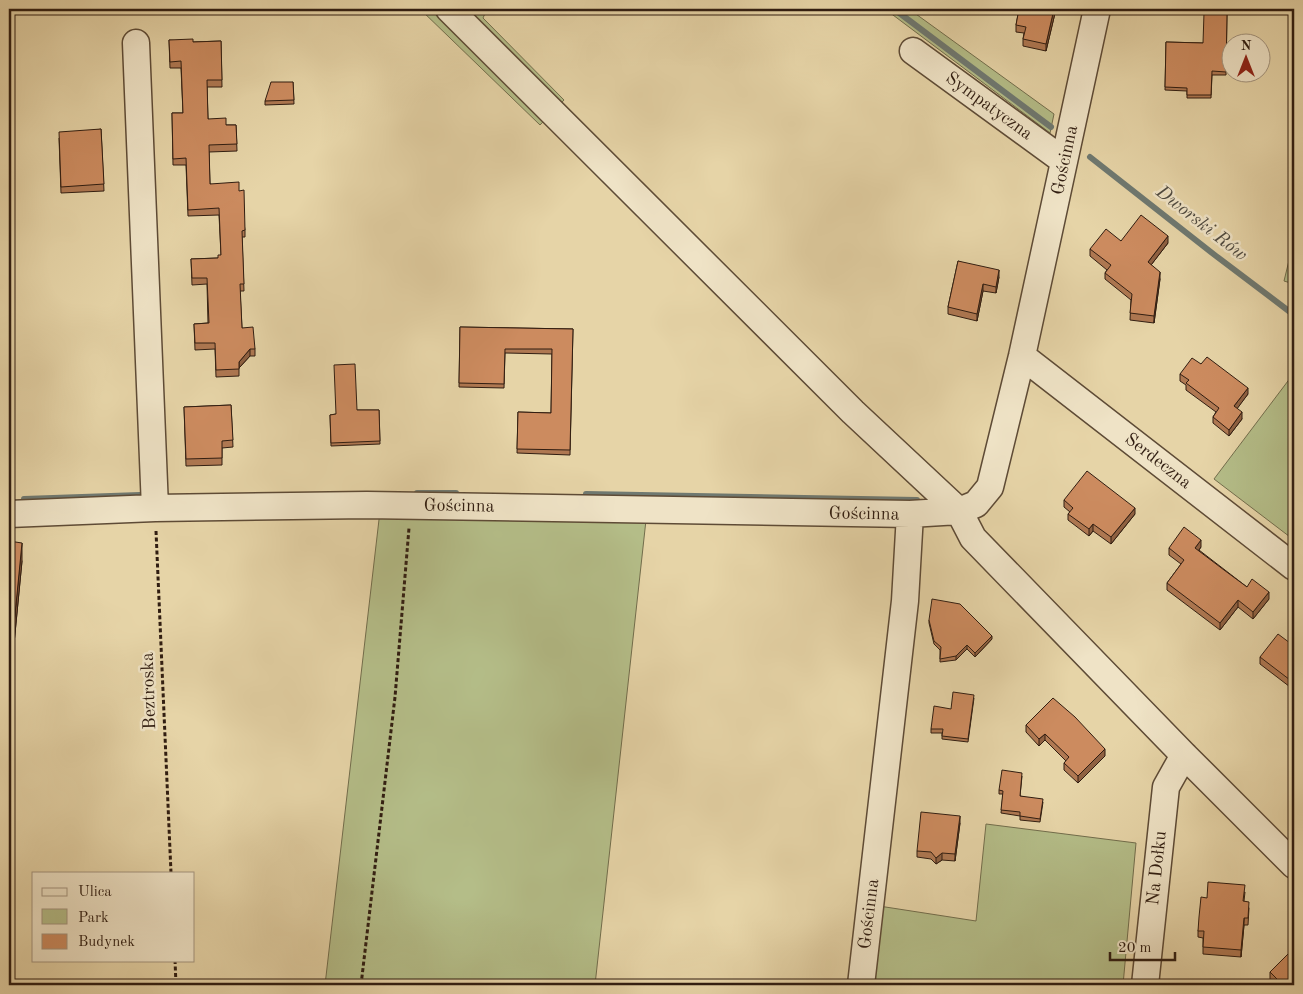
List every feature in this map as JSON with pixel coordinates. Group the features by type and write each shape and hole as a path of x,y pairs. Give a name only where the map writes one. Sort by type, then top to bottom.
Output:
{"street":[{"path":"450,9 853,412 959,511 973,538 1294,865"},
{"name":"Gościnna","path":"9,514 155,508 411,505 910,514 959,511 976,504 990,487 1022,356 1097,9"},
{"path":"136,43 155,508"},
{"name":"Sympatyczna","path":"913,51 1064,161"},
{"name":"Serdeczna","path":"1022,356 1294,567"},
{"name":"Gościnna","path":"861,985 905,601 910,514"},
{"name":"Na Dołku","path":"1145,985 1166,787 1184,755"}],"path":[{"path":"361,985 395,697 411,505"},
{"name":"Beztroska","path":"155,508 171,872"},
{"path":"174,962 176,985"}],"green space":[{"path":"420,9 487,9 483,18 564,100 540,125"},
{"path":"885,9 909,9 1054,114 1050,133"},
{"path":"1294,240 1294,284 1284,281"},
{"path":"1294,373 1294,540 1214,479"},
{"path":"380,511 646,520 595,985 325,985"},
{"path":"986,824 1136,843 1123,985 870,985 879,906 976,921"}],"building":[{"path":"1019,9 1054,9 1046,44 1023,39 1026,27 1016,25"},
{"path":"1204,13 1227,14 1227,32 1220,32 1220,72 1212,71 1211,95 1187,95 1187,88 1165,87 1166,42 1203,43"},
{"path":"193,39 193,42 221,41 222,80 207,80 208,119 226,118 226,125 236,125 237,144 209,145 210,184 239,182 239,191 244,190 245,230 242,231 244,284 240,284 242,328 253,327 255,349 250,349 239,362 239,369 216,370 215,343 195,343 194,324 209,323 207,278 192,278 191,259 218,258 218,255 221,255 219,208 188,210 186,158 173,159 172,113 183,113 181,61 170,62 169,40"},
{"path":"271,82 293,82 294,100 265,101"},
{"path":"101,129 104,184 61,187 59,132"},
{"path":"1141,215 1168,236 1148,262 1160,272 1154,316 1130,313 1132,294 1105,273 1111,265 1090,249 1106,229 1121,241"},
{"path":"958,261 999,270 996,287 983,284 977,314 948,307"},
{"path":"460,327 573,329 570,450 517,449 518,412 551,413 552,349 505,349 504,384 459,383"},
{"path":"1207,357 1248,388 1234,406 1242,412 1229,430 1213,417 1219,408 1186,383 1189,380 1180,374 1192,358 1201,364"},
{"path":"355,364 357,410 379,410 380,441 331,443 330,415 336,414 334,365"},
{"path":"231,405 233,440 222,441 222,458 186,459 184,407"},
{"path":"1087,471 1135,508 1111,537 1093,524 1089,529 1068,514 1073,508 1064,500"},
{"path":"1184,527 1201,540 1195,548 1247,587 1252,579 1269,592 1253,612 1238,600 1220,623 1167,583 1184,560 1169,548"},
{"path":"9,541 22,543 10,666 9,666"},
{"path":"932,599 960,604 992,636 975,653 967,645 956,656 940,659 941,647 934,641 929,620"},
{"path":"1278,634 1294,646 1294,683 1260,657"},
{"path":"953,692 974,695 968,739 942,736 943,729 931,729 934,706 951,709"},
{"path":"1053,698 1075,717 1105,749 1078,776 1064,763 1069,757 1045,734 1039,739 1026,725"},
{"path":"1002,770 1022,773 1020,796 1043,799 1040,819 1020,816 1020,812 1001,810 1003,791 999,790"},
{"path":"921,812 960,816 955,854 942,853 936,858 931,852 917,851"},
{"path":"1208,882 1245,885 1243,901 1249,902 1248,918 1244,918 1241,950 1203,947 1204,931 1198,931 1199,917 1201,897 1207,898"},
{"path":"1294,948 1294,985 1283,985 1270,972"}],"waterway":[{"name":"Dworski Rów","path":"894,9 1051,127"},
{"name":"Dworski Rów","path":"1090,157 1294,315"},
{"path":"417,493 456,493"},
{"path":"586,494 917,500"},
{"path":"24,499 140,495"}]}
